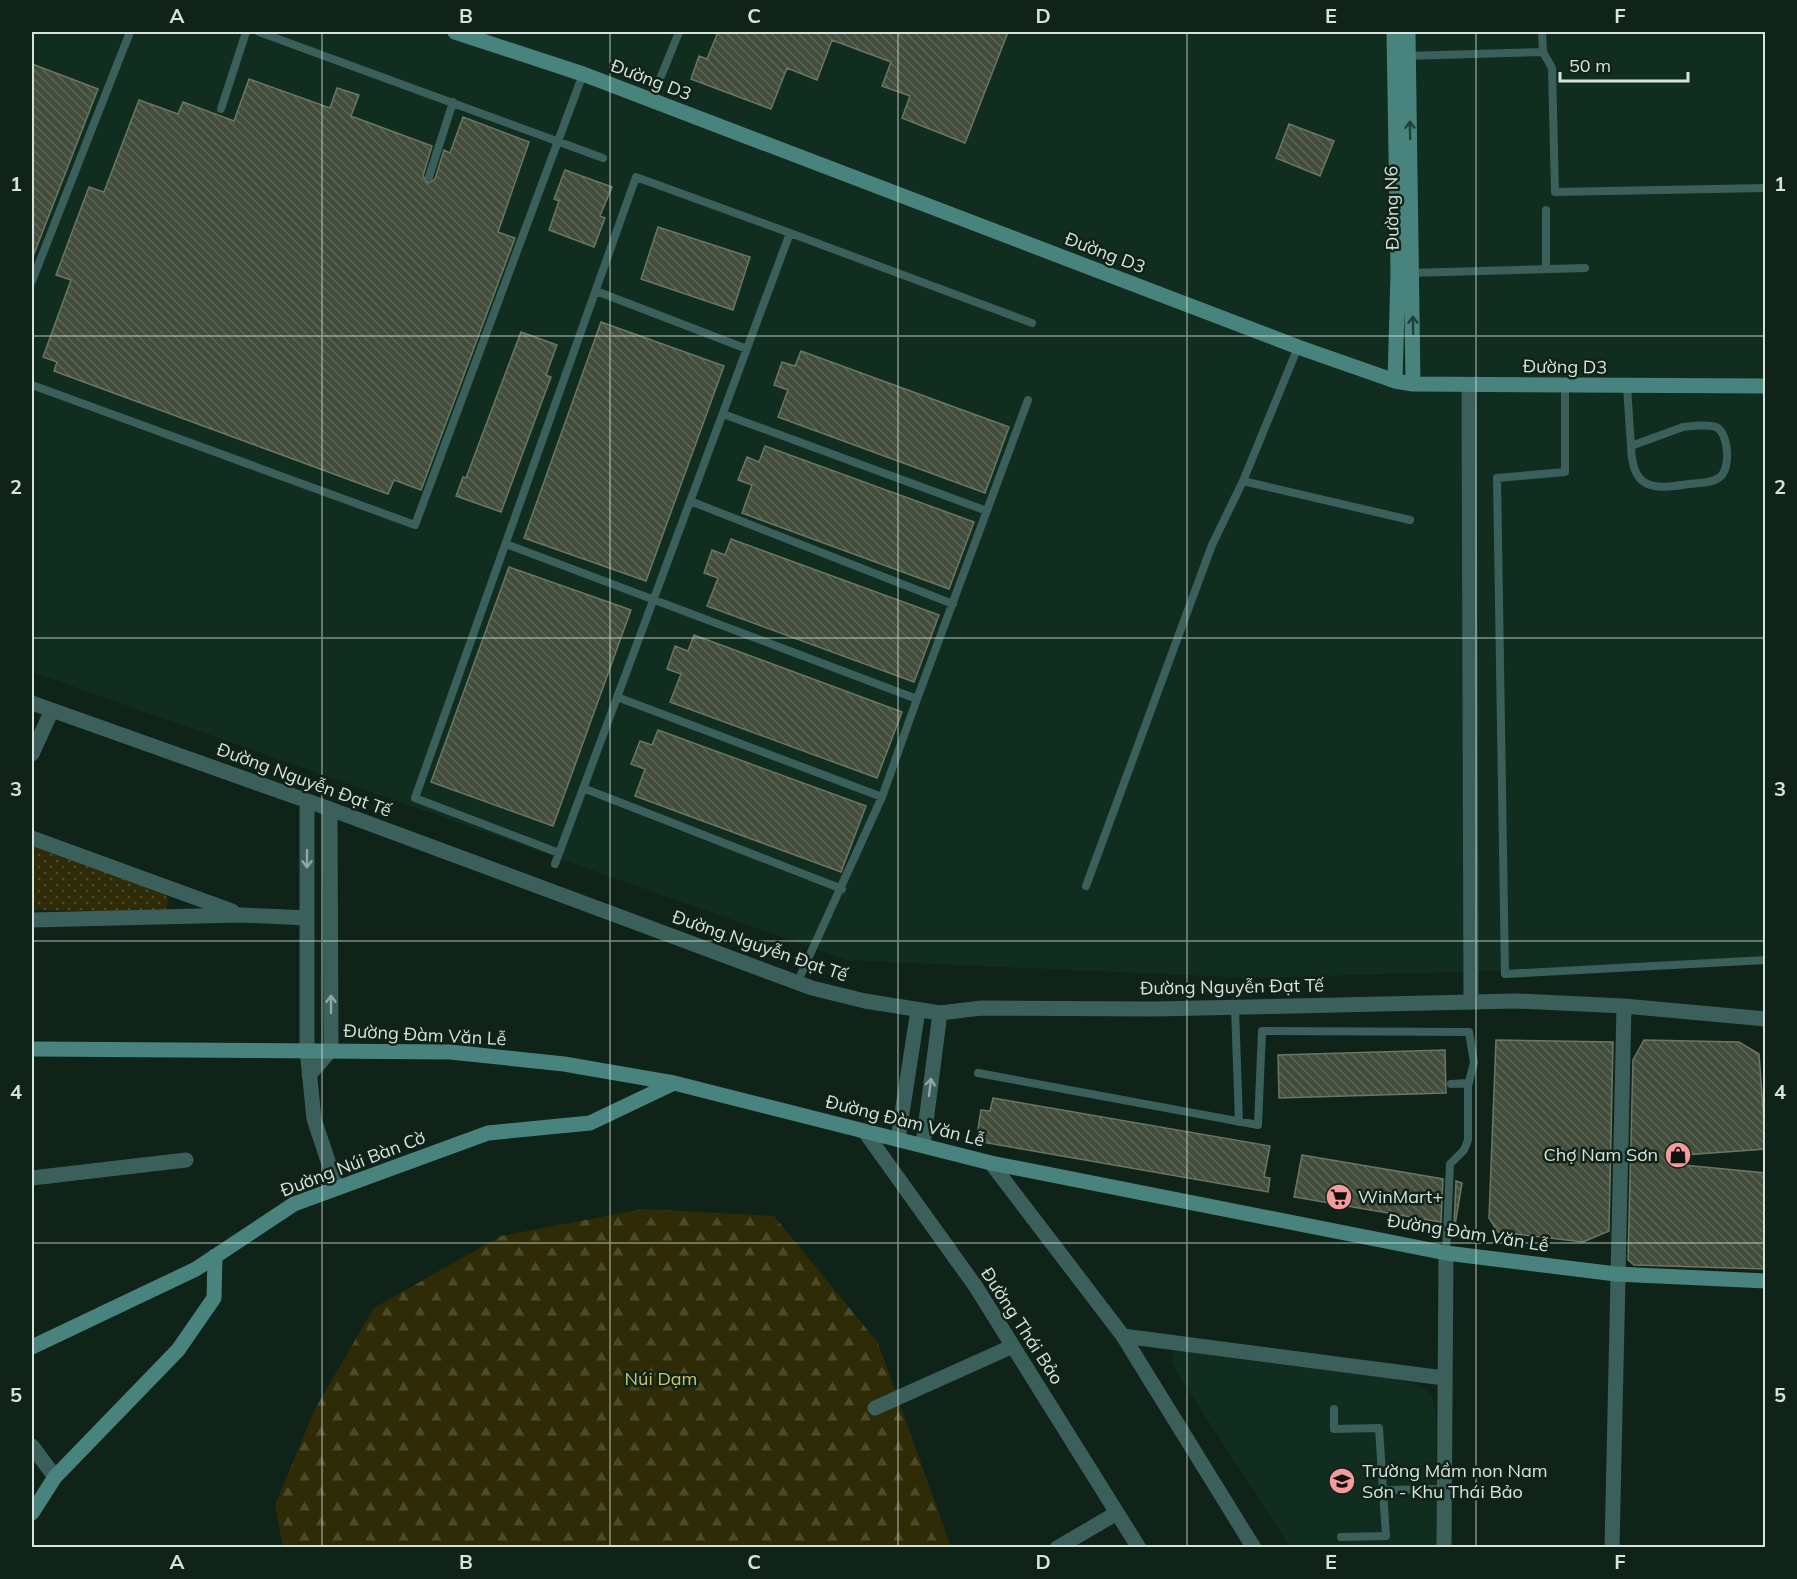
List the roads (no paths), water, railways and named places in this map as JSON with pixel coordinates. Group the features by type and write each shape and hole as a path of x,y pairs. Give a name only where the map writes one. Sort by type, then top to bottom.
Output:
{"main road":[{"name":"Đường D3","path":"454,32 583,74 1298,347 1395,381 1413,384 1469,385 1766,386"},
{"name":"Đường N6","path":"1394,32 1401,56 1405,273 1413,384"},
{"name":"Đường N6","path":"1401,56 1408,32"},
{"name":"Đường N6","path":"1395,381 1405,273"},
{"name":"Đường Đàm Văn Lễ","path":"32,1049 307,1049 450,1052 564,1064 674,1083 991,1163 1446,1253 1616,1274 1766,1281"},
{"name":"Đường Núi Bàn Cờ","path":"32,1347 196,1269 294,1204 488,1133 590,1123 674,1083"},
{"path":"32,1513 55,1477 178,1350 214,1298 215,1257"}],"street":[{"path":"1469,385 1471,1001"},
{"name":"Đường Nguyễn Đạt Tế","path":"32,703 330,809 797,983 918,1010 940,1013 982,1008 1234,1008 1471,1001 1624,1006 1766,1019"},
{"path":"32,754 52,710"},
{"path":"307,801 307,1049 309,1075 314,1119 337,1188"},
{"path":"309,1075 331,1050 330,809"},
{"path":"32,838 241,915"},
{"path":"32,920 241,915 308,918"},
{"path":"1612,1548 1616,1274 1624,1006"},
{"path":"898,1139 918,1010"},
{"path":"923,1145 940,1013"},
{"name":"Đường Thái Bảo","path":"865,1132 976,1287 1139,1548"},
{"path":"32,1178 186,1160"},
{"path":"991,1163 1123,1336 1254,1548"},
{"path":"1444,1548 1446,1253"},
{"path":"1123,1336 1444,1378"},
{"path":"875,1408 1013,1346"},
{"path":"32,1446 55,1477"},
{"path":"1057,1548 1117,1513"}],"lane":[{"path":"32,281 130,32"},
{"path":"221,109 246,32"},
{"path":"259,32 603,158"},
{"path":"651,101 679,32"},
{"path":"1542,32 1543,52 1552,68 1555,192 1766,188"},
{"path":"1401,56 1543,52"},
{"path":"32,385 415,525 583,74"},
{"path":"429,177 453,102"},
{"path":"559,853 415,798 636,177 1032,323"},
{"path":"1546,210 1546,269"},
{"path":"555,864 790,233"},
{"path":"1405,273 1585,268"},
{"path":"596,291 747,348"},
{"path":"1086,886 1212,545 1243,481 1298,347"},
{"path":"1565,386 1564,472 1497,478 1505,974 1766,960"},
{"path":"1627,387 1631,461 1636,477 1645,484 1674,486 1715,480 1722,476 1727,468 1725,441 1722,432 1715,427 1683,427 1631,446"},
{"path":"797,983 842,889 882,797 1028,400"},
{"path":"723,414 987,511"},
{"path":"1243,481 1410,520"},
{"path":"690,501 952,603"},
{"path":"506,544 917,699"},
{"path":"617,697 882,797"},
{"path":"583,788 842,889"},
{"path":"1234,1008 1239,1122"},
{"path":"978,1073 1258,1125 1262,1031 1469,1032 1474,1062 1469,1083 1468,1140 1464,1150 1450,1164 1446,1253"},
{"path":"1451,1084 1469,1083"},
{"path":"1334,1409 1334,1429 1379,1428 1386,1536 1341,1537"},
{"path":"1383,1490 1444,1489"}],"place":[{"name":"Chợ Nam Sơn","path":"1678,1155"},
{"name":"WinMart+","path":"1339,1197"},
{"name":"Trường Mầm non Nam Sơn - Khu Thái Bảo","path":"1342,1481"}],"park label":[{"name":"Núi Dạm","path":"661,1379"}]}
